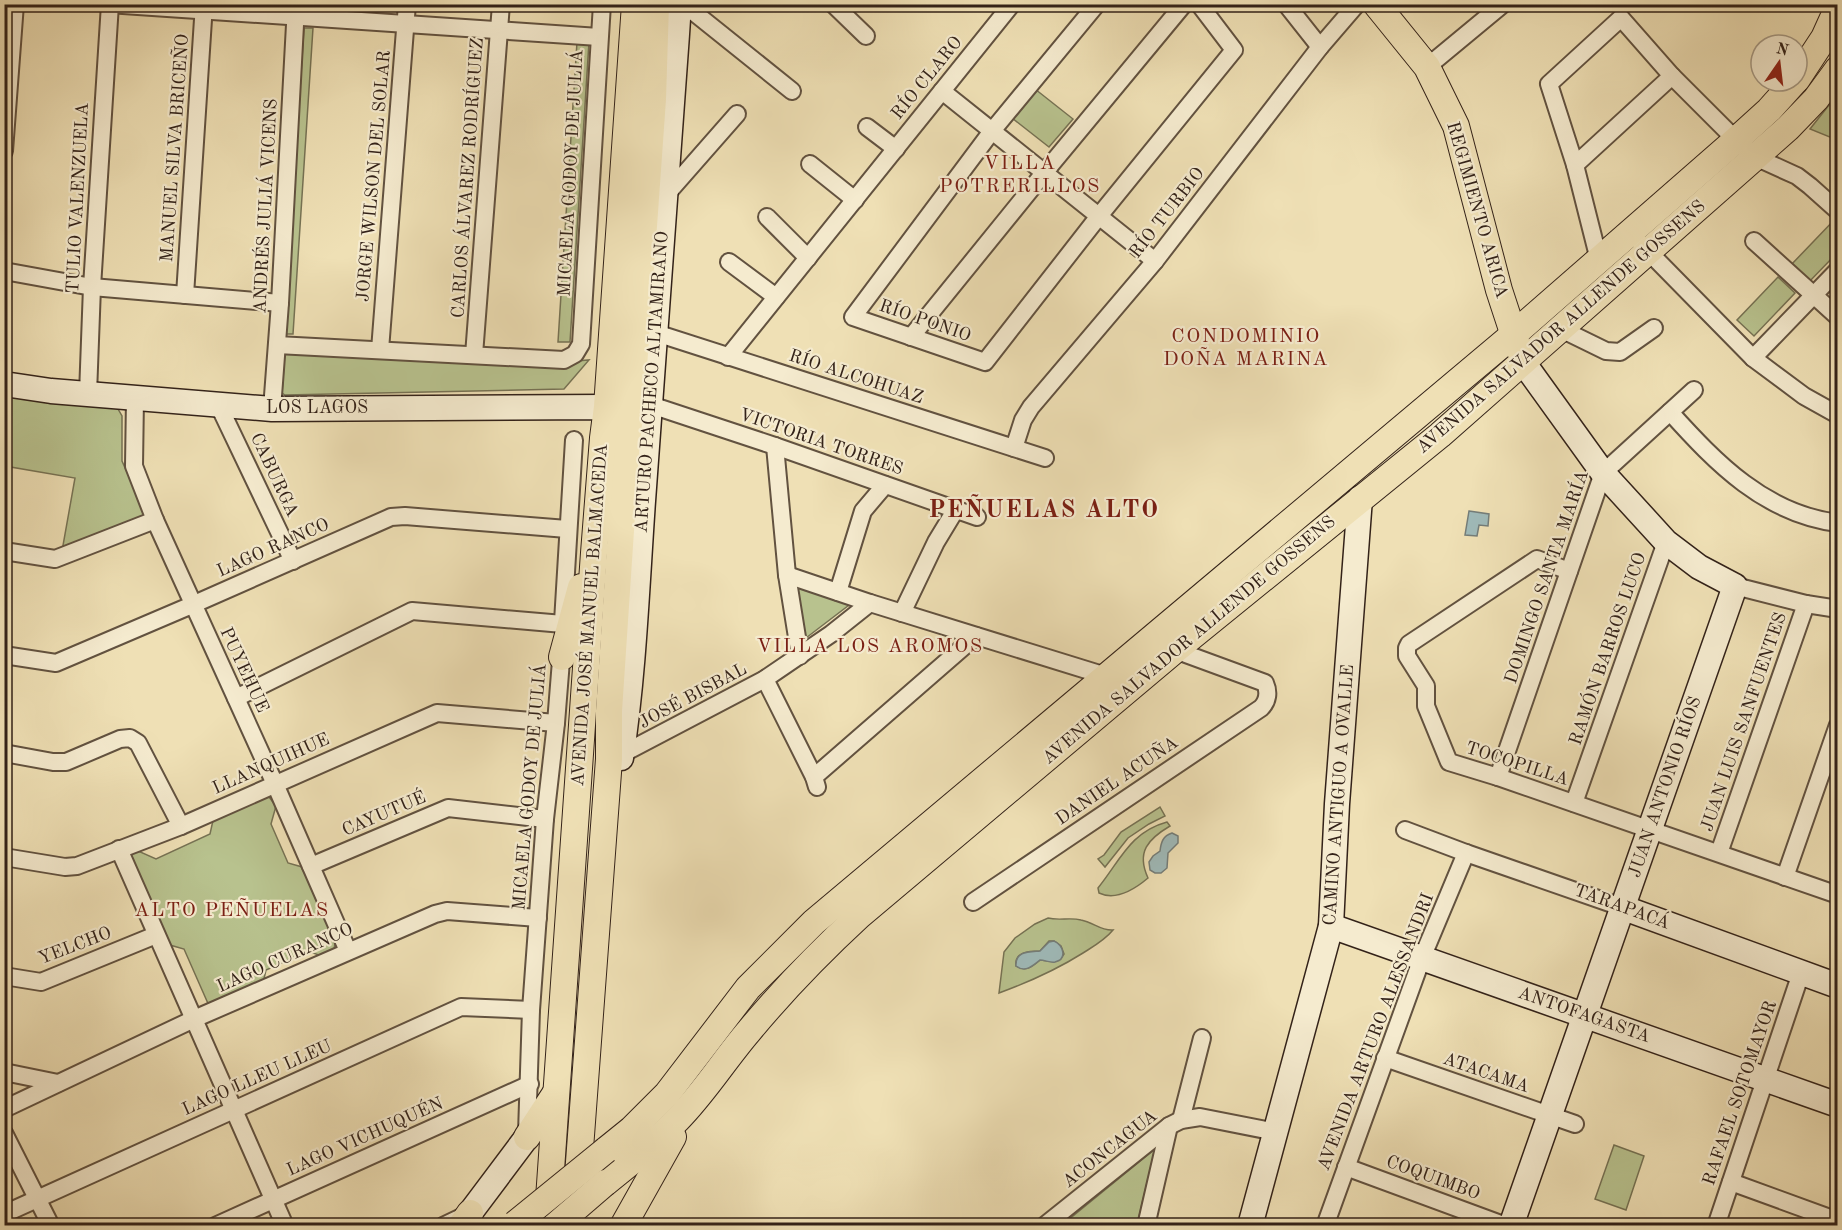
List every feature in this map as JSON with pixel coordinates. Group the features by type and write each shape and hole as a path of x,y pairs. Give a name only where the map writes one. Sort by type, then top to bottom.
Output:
{"main road":[{"name":"AVENIDA JOSÉ MANUEL BALMACEDA","path":"547,1226 594,554 630,407 635,4"},
{"name":"AVENIDA JOSÉ MANUEL BALMACEDA","path":"574,1226 604,814 615,759 609,711 653,99 656,4"},
{"name":"REGIMIENTO ARICA","path":"1376,4 1427,67 1456,126 1499,291 1523,363"},
{"name":"ARTURO PACHECO ALTAMIRANO","path":"630,407 656,333 665,196 687,6"},
{"name":"AVENIDA SALVADOR ALLENDE GOSSENS","path":"1809,60 1824,38 1838,7"},
{"name":"AVENIDA SALVADOR ALLENDE GOSSENS","path":"555,1226 678,1119 749,1030 834,939 860,915 1175,650 1440,435 1788,128 1816,99 1838,69"},
{"name":"AVENIDA SALVADOR ALLENDE GOSSENS","path":"514,1225 632,1130 667,1094 742,995 795,939 1513,335 1736,140 1784,93"},
{"path":"1523,363 1603,472 1666,542 1699,567 1735,586"},
{"name":"LOS LAGOS","path":"4,384 88,394 272,409 630,407"},
{"name":"CAMINO ANTIGUO A OVALLE","path":"1250,1226 1331,926 1337,804 1360,498"},
{"path":"562,657 586,570 594,554"},
{"name":"JUAN ANTONIO RÍOS","path":"1511,1226 1735,586"},
{"path":"585,692 592,744 597,754 615,759"},
{"name":"TARAPACÁ","path":"1624,908 1838,986"},
{"name":"ANTOFAGASTA","path":"1331,926 1838,1105"},
{"path":"466,1219 527,1137 557,1091"},
{"path":"623,1226 655,1166 699,1094"}],"street":[{"path":"4,151 15,4"},
{"name":"JORGE WILSON DEL SOLAR","path":"380,350 407,4"},
{"name":"CARLOS ÁLVAREZ RODRÍGUEZ","path":"474,355 501,4"},
{"name":"MICAELA GODOY DE JULIÁ","path":"474,355 564,360 575,354 581,344 602,4"},
{"path":"833,4 866,36"},
{"name":"RÍO CLARO","path":"728,357 1012,4"},
{"path":"992,131 1097,4"},
{"path":"911,337 1184,4"},
{"path":"1099,216 1234,50 1199,4"},
{"path":"1286,4 1320,47"},
{"name":"RÍO TURBIO","path":"1014,448 1023,420 1031,406 1155,261 1320,47 1357,4"},
{"path":"1427,67 1503,4"},
{"path":"109,5 296,10 406,23 599,37"},
{"name":"TULIO VALENZUELA","path":"88,394 109,5"},
{"path":"687,6 792,91"},
{"name":"MANUEL SILVA BRICEÑO","path":"185,295 204,7"},
{"name":"ANDRÉS JULIÁ VICENS","path":"272,409 296,10"},
{"path":"1599,260 1575,165 1549,84 1621,18 1672,76 1755,157 1797,176 1838,211"},
{"path":"1575,165 1672,76"},
{"path":"942,91 1155,261"},
{"path":"665,196 737,114"},
{"name":"RÍO CLARO","path":"867,127 896,148"},
{"name":"RÍO PONIO","path":"992,131 853,317 985,362 1099,216"},
{"path":"810,164 855,200"},
{"path":"766,218 808,258"},
{"path":"1630,233 1753,358 1786,384 1838,415"},
{"path":"1754,241 1838,317"},
{"path":"729,262 776,297"},
{"path":"1753,358 1838,270"},
{"path":"4,271 92,287 280,303"},
{"path":"1561,329 1606,351 1620,352 1654,327"},
{"name":"RÍO ALCOHUAZ","path":"656,333 1045,458"},
{"path":"277,345 474,355"},
{"name":"DOMINGO SANTA MARÍA","path":"1498,777 1603,472 1694,390"},
{"name":"PUYEHUE","path":"135,398 134,466 192,605 275,784 348,951"},
{"name":"CABURGA","path":"219,406 293,561"},
{"name":"VICTORIA TORRES","path":"630,407 775,446 977,517"},
{"path":"1670,412 1709,453 1753,491 1770,501 1805,515 1838,523"},
{"name":"MICAELA GODOY DE JULIÁ","path":"527,1137 531,1010 545,819 562,657 567,529 574,440"},
{"path":"775,446 788,575 800,656"},
{"path":"838,592 863,511 885,485"},
{"path":"902,613 936,542 956,509"},
{"name":"LAGO RANCO","path":"4,655 56,663 391,517 405,516 567,529"},
{"path":"4,551 55,559 155,520"},
{"name":"RAMÓN BARROS LUCO","path":"1574,803 1666,542"},
{"name":"TOCOPILLA","path":"1569,571 1537,559 1412,640 1407,648 1409,660 1426,686 1426,706 1449,762 1838,895"},
{"path":"788,575 870,603 1106,676"},
{"path":"1735,586 1806,604 1838,609"},
{"name":"JOSÉ BISBAL","path":"615,759 765,679 831,634 870,603"},
{"name":"JUAN LUIS SANFUENTES","path":"1719,853 1806,604"},
{"path":"236,698 412,611 563,624"},
{"path":"765,679 816,782 976,636"},
{"name":"DANIEL ACUÑA","path":"973,903 1261,708 1267,696 1265,683 1175,650"},
{"name":"LLANQUIHUE","path":"4,857 65,867 77,866 181,826 437,713 556,723"},
{"path":"1785,877 1838,725"},
{"path":"4,753 53,762 66,762 120,739 130,738 138,743 181,826"},
{"name":"CAYUTUÉ","path":"311,866 448,808 545,819"},
{"name":"TARAPACÁ","path":"1405,830 1624,908"},
{"path":"118,849 285,1226"},
{"name":"AVENIDA ARTURO ALESSANDRI","path":"1325,1226 1422,958 1466,853"},
{"name":"LAGO CURANCO","path":"4,1109 194,1019 435,914 447,911 538,918"},
{"name":"YELCHO","path":"4,976 41,982 156,935"},
{"name":"RAFAEL SOTOMAYOR","path":"1716,1226 1801,972"},
{"name":"LAGO LLEU LLEU","path":"4,1214 461,1007 531,1010"},
{"path":"1146,1226 1202,1038"},
{"name":"ATACAMA","path":"1385,1058 1575,1124"},
{"path":"4,1072 58,1083"},
{"name":"LAGO VICHUQUÉN","path":"215,1226 530,1084"},
{"name":"ACONCAGUA","path":"1044,1226 1175,1123 1200,1117 1276,1132"},
{"path":"4,1133 51,1226"},
{"name":"COQUIMBO","path":"1346,1167 1506,1226"},
{"path":"1731,1182 1838,1221"},
{"path":"443,1226 466,1219"}],"green space":[{"path":"304,28 313,28 293,334 284,334"},
{"path":"577,42 589,42 570,342 558,342"},
{"path":"1035,89 1073,119 1049,147 1012,118"},
{"path":"1837,95 1837,140 1810,129"},
{"path":"1836,218 1837,253 1808,283 1790,266"},
{"path":"1778,277 1795,293 1754,336 1737,320"},
{"path":"285,351 589,360 564,389 285,395 282,393"},
{"path":"4,395 111,405 118,409 122,416 122,461 147,516 62,551 75,478 5,466"},
{"path":"798,584 853,602 802,641 793,589"},
{"path":"260,796 269,797 276,806 271,824 288,863 302,867 335,940 334,953 324,957 308,951 266,970 263,983 210,1008 184,949 170,945 130,859 131,853 136,850 156,859 210,834 214,816"},
{"path":"1160,807 1165,816 1128,838 1105,867 1098,859 1104,855 1121,832"},
{"path":"1167,822 1170,826 1150,841 1146,847 1143,861 1148,878 1119,895 1099,893 1098,888 1135,840 1154,827"},
{"path":"1048,918 1073,919 1113,930 1099,943 1063,965 999,993 1004,952 1015,938","holes":["1049,941 1054,941 1061,946 1064,954 1059,960 1054,962 1040,960 1026,969 1016,966 1020,955 1040,951"]},
{"path":"1614,1145 1644,1156 1626,1210 1595,1199"},
{"path":"1155,1149 1137,1225 1062,1225"}],"water":[{"path":"1469,511 1489,514 1488,526 1479,525 1477,536 1465,535"},
{"path":"1172,833 1178,836 1178,843 1168,853 1167,868 1161,873 1155,873 1150,870 1149,862 1160,851 1165,838"},
{"path":"1054,941 1063,952 1059,960 1053,962 1040,960 1026,969 1016,966 1020,955 1040,951 1049,942"}],"district":[{"name":"VILLA POTRERILLOS","path":"1020,176"},
{"name":"CONDOMINIO DOÑA MARINA","path":"1246,348"},
{"name":"PEÑUELAS ALTO","path":"1044,511"},
{"name":"VILLA LOS AROMOS","path":"870,647"},
{"name":"ALTO PEÑUELAS","path":"232,911"}]}
